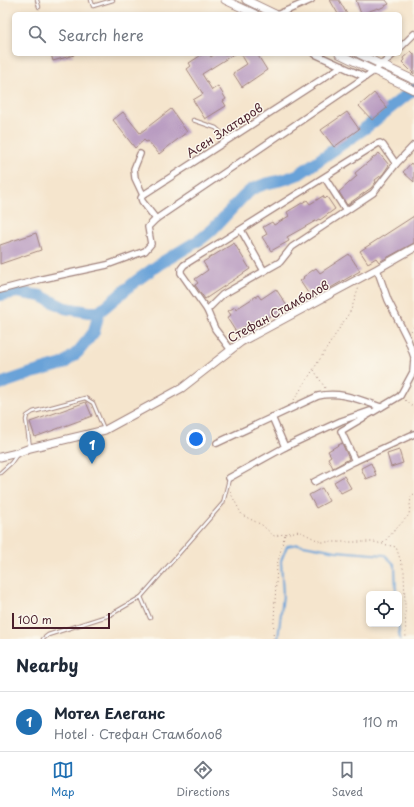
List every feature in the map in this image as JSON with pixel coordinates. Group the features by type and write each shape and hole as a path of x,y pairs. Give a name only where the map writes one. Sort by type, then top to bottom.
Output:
{"street":[{"path":"225,0 251,12"},
{"path":"246,0 271,12"},
{"path":"284,12 311,0"},
{"path":"402,46 414,34"},
{"path":"319,56 365,77"},
{"path":"343,56 411,88"},
{"path":"363,56 413,80"},
{"path":"0,290 106,264 145,251 151,244 148,227 156,219 374,71 392,56"},
{"name":"Асен Златаров","path":"143,195 342,66"},
{"path":"231,350 215,329 207,310 181,273 181,269 184,265 380,143 396,164"},
{"path":"207,310 222,295 280,262 292,247 374,193 396,164 414,145"},
{"path":"140,154 134,169 135,178 143,195 141,198 142,201 156,219"},
{"path":"325,178 346,211"},
{"path":"241,230 264,271"},
{"name":"Стефан Стамболов","path":"0,457 104,430 182,388 241,342 414,248"},
{"path":"355,461 341,430 400,396 413,372 414,358 408,340 388,300 377,269"},
{"path":"217,443 318,396 328,394 343,395 381,407"},
{"path":"229,478 285,447 341,421 381,407"},
{"path":"272,417 285,447"},
{"path":"314,482 414,434"}],"lane":[{"path":"37,0 40,7"},
{"path":"91,0 94,6 113,0"},
{"path":"193,120 216,128 229,140"},
{"path":"30,448 26,420 27,416 33,412 86,398 92,403 104,430"},
{"path":"0,473 17,453"},
{"path":"43,639 48,635 110,615 141,597 223,503 229,478"},
{"path":"141,597 150,618"}],"path":[{"path":"288,409 351,310 362,277"},
{"path":"314,370 328,394"},
{"path":"400,396 414,408"},
{"path":"227,487 235,499 242,515 262,525 274,536 299,531 322,542 374,542 396,547 404,571 406,639"},
{"path":"383,544 409,515 411,496 414,494"},
{"path":"273,639 277,565 285,533"}],"building":[{"path":"330,0 339,0 346,12 337,12"},
{"path":"356,0 386,0 389,4 379,9 360,12"},
{"path":"411,51 414,54 414,74 402,62 404,60 403,58"},
{"path":"52,56 70,56 53,61"},
{"path":"200,56 231,56 202,74 212,90 218,86 226,99 223,101 226,106 205,119 193,100 203,94 187,69 191,66 189,63"},
{"path":"242,56 258,56 267,70 242,87 233,73 247,64"},
{"path":"374,93 387,108 372,120 359,106"},
{"path":"171,109 187,132 159,154 148,141 146,142 144,140 135,148 113,120 123,112 140,133"},
{"path":"347,112 359,129 334,147 321,130"},
{"path":"379,153 389,165 383,174 375,180 376,182 371,188 347,205 339,192 357,176 355,173"},
{"path":"411,163 414,167 414,182 403,172"},
{"path":"323,196 325,199 327,197 335,209 320,220 319,219 287,237 289,241 271,251 262,237 267,234 263,227 272,222 274,225 289,216 287,212 307,200 310,204"},
{"path":"414,216 414,243 379,262 376,258 368,263 360,251"},
{"path":"36,233 41,250 0,264 0,245"},
{"path":"234,243 250,269 205,299 195,285 198,283 195,279 208,270 203,262"},
{"path":"349,254 360,271 327,290 324,286 310,296 300,281 304,278 303,277 316,268 320,273"},
{"path":"276,289 287,306 255,325 253,321 236,332 227,318 231,315 228,311 235,307 236,309 258,295 261,299"},
{"path":"86,402 92,416 35,437 30,422"},
{"path":"342,443 349,459 333,468 328,458 331,456 328,451"},
{"path":"399,450 403,463 391,467 387,454"},
{"path":"371,463 376,475 366,479 361,468"},
{"path":"344,476 351,488 341,493 334,482"},
{"path":"322,488 329,501 316,508 309,495"}],"waterway":[{"path":"0,384 63,364 78,352 94,332 99,312 136,281 161,263 201,239 212,230 252,189 299,174 368,126 414,89"},
{"path":"0,295 17,292 41,296 65,308 99,312"},
{"path":"278,639 283,595 281,561 287,546 298,544 336,551 385,555 395,565 396,591"},
{"path":"398,627 400,639"}],"place":[{"name":"Мотел Елеганс","path":"92,464"}]}
